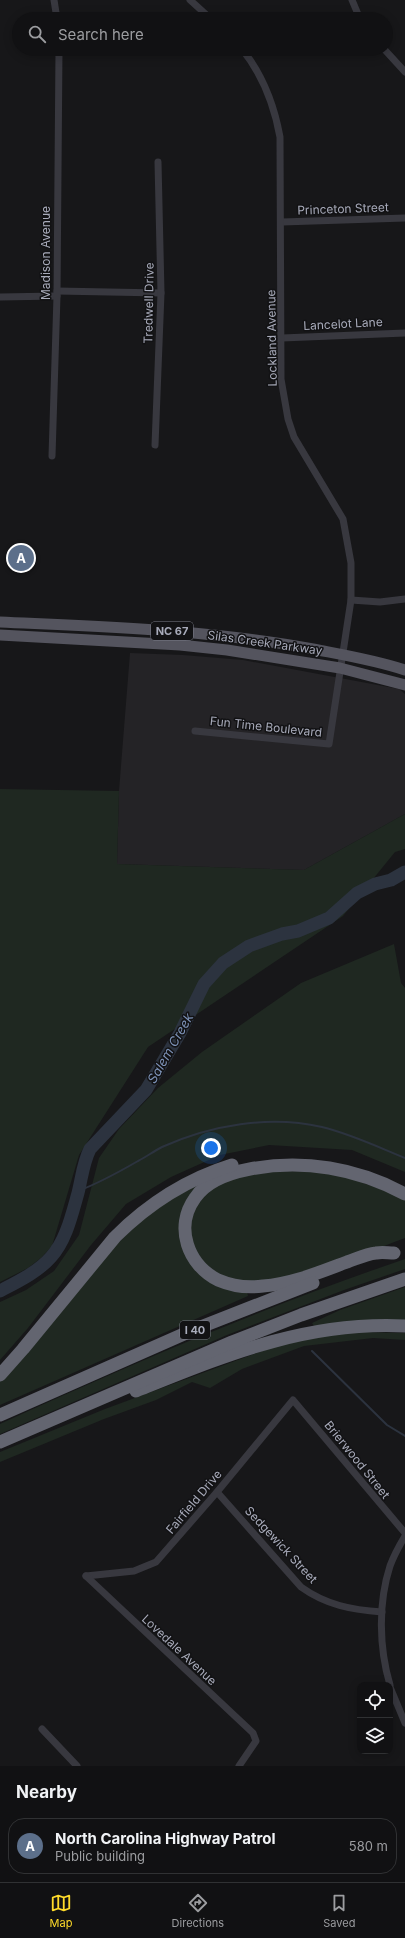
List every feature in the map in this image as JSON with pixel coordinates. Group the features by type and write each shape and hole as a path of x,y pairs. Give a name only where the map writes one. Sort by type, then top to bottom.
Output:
{"highway":[{"path":"0,1375 127,1224 163,1196 198,1177 248,1161 296,1157 346,1163 377,1172 405,1185"},
{"path":"399,1251 375,1253 288,1283 262,1286 240,1286 219,1280 202,1269 189,1249 185,1233 185,1224 187,1214 194,1198 208,1185 233,1173 270,1166 303,1164 334,1168 364,1176 405,1194"},
{"name":"I 40","path":"0,1415 200,1328 399,1251"},
{"name":"I 40","path":"0,1442 245,1337 405,1279"},
{"path":"112,1393 125,1396 246,1349 301,1334 352,1326 405,1326"}],"main road":[{"name":"Silas Creek Parkway","path":"0,622 199,633 268,641 385,663 405,670"},
{"name":"Silas Creek Parkway","path":"0,635 180,645 227,650 340,668 405,685"}],"street":[{"path":"54,0 56,12"},
{"path":"190,0 203,12"},
{"path":"352,0 357,12"},
{"name":"Madison Avenue","path":"52,456 57,294 59,56"},
{"name":"Lockland Avenue","path":"247,56 262,78 277,117 280,137 282,222 281,379 288,419 294,437 343,519 351,563 351,600 340,668"},
{"path":"390,56 405,72"},
{"name":"Tredwell Drive","path":"156,445 161,292 158,162"},
{"name":"Princeton Street","path":"282,222 405,218"},
{"path":"0,297 57,294 161,292"},
{"name":"Lancelot Lane","path":"282,338 405,332"},
{"path":"351,600 380,602 405,599"},
{"name":"Fun Time Boulevard","path":"195,731 329,744 340,668"},
{"name":"Fairfield Drive","path":"86,1576 134,1571 156,1562 217,1492 293,1400"},
{"name":"Brierwood Street","path":"293,1400 405,1534"},
{"name":"Sedgewick Street","path":"217,1492 301,1586 311,1594 335,1605 349,1609 382,1612"},
{"path":"389,1682 383,1648 382,1612 390,1566 405,1534"},
{"name":"Lovedale Avenue","path":"86,1576 181,1667 250,1728 254,1733 256,1741 239,1766"},
{"path":"393,1693 405,1723"},
{"path":"42,1729 77,1766"}],"shaded area":[{"path":"130,653 183,655 243,660 399,689 405,694 405,814 304,870 117,864 119,791"},
{"path":"0,789 119,791 117,864 304,870 405,814 405,849 395,852 343,916 148,1047 79,1155 52,1246 41,1258 28,1268 0,1282"},
{"path":"394,944 401,983 405,988 405,1172 352,1150 269,1145 220,1155 171,1177 126,1204 91,1245 28,1328 0,1360 0,1302 26,1290 54,1271 79,1235 99,1158 119,1129 158,1088 202,1052 301,983"},
{"path":"287,1171 333,1172 405,1198 405,1238 345,1261 280,1279 259,1282 239,1282 207,1267 197,1256 192,1245 191,1236 194,1210 202,1196 226,1181 236,1178 256,1174"},
{"path":"196,1185 199,1189 193,1196 187,1253 247,1292 248,1296 0,1405 0,1381 98,1262 156,1206"},
{"path":"405,1259 405,1269 344,1290 227,1335 0,1434 0,1424 150,1357 302,1296"},
{"path":"405,1287 405,1321 314,1326 312,1323 340,1310"},
{"path":"357,1332 405,1333 405,1340 373,1338 304,1346 242,1369 210,1388 192,1382 156,1400 104,1419 0,1462 0,1452 105,1409 273,1347 297,1340"}],"waterway":[{"name":"Salem Creek","path":"0,1291 34,1272 56,1251 65,1235 71,1218 84,1165 90,1149 146,1090 180,1033 204,984 223,963 249,946 282,934 298,931 329,918 357,893 375,884 391,880 405,872"},
{"path":"78,1191 109,1177 162,1147 181,1139 240,1124 282,1122 322,1127 354,1137 405,1158"},
{"path":"312,1351 387,1425 405,1436"}],"place":[{"name":"North Carolina Highway Patrol","path":"21,558"}]}
